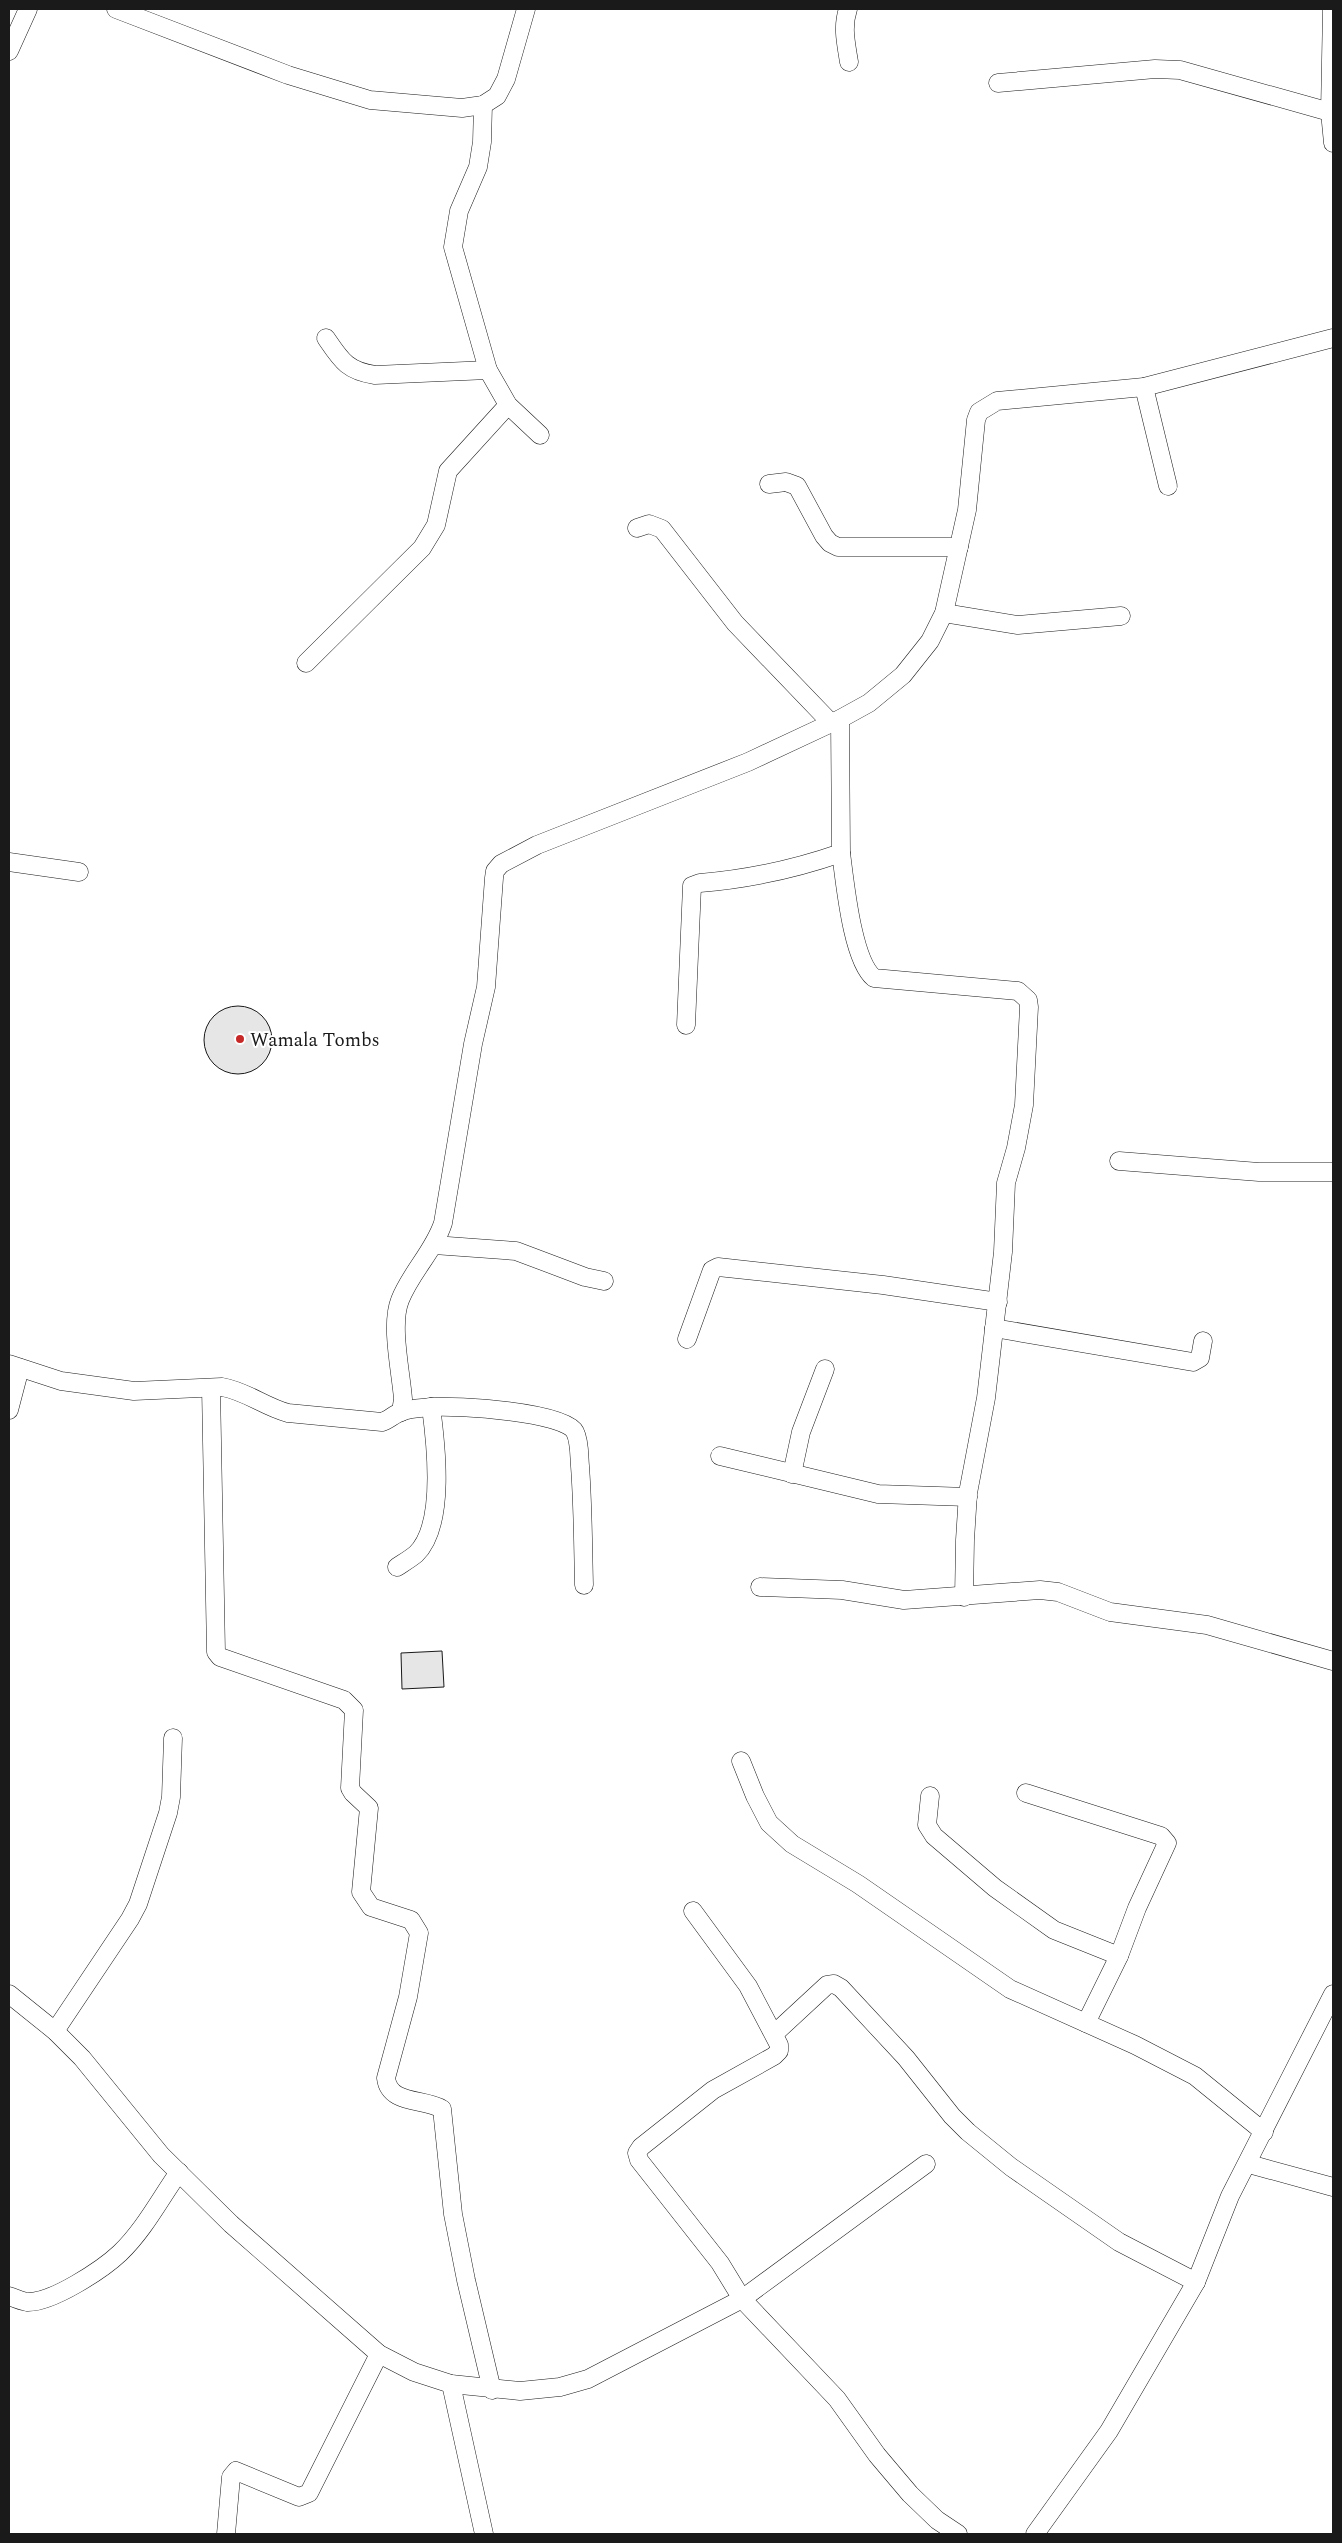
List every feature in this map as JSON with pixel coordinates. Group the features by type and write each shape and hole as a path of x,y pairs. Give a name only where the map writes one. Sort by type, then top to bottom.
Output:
{"street":[{"path":"9,51 28,9"},
{"path":"116,9 288,75 370,100 440,108 462,108 483,105 496,96 506,79 526,9"},
{"path":"848,9 844,21 844,38 849,62"},
{"path":"1332,9 1330,112 1333,142"},
{"path":"998,84 1155,69 1180,70 1330,112"},
{"path":"483,105 482,142 478,167 459,210 453,247 488,370 508,405 540,435"},
{"path":"326,338 348,366 359,373 375,376 488,370"},
{"path":"401,1412 403,1399 396,1314 400,1300 412,1277 434,1245 444,1223 473,1044 486,987 495,871 501,864 537,845 748,762 836,721 869,703 903,675 930,641 944,613 967,510 973,433 979,412 997,401 1144,387 1333,338"},
{"path":"1144,387 1168,486"},
{"path":"306,663 422,548 436,525 448,472 454,462 508,405"},
{"path":"769,484 786,482 797,486 824,536 830,543 838,547 959,547"},
{"path":"637,528 650,524 662,529 735,623 836,721 841,853 852,923 866,970 874,978 1012,990 1023,994 1028,1000 1027,1067 1024,1105 1016,1148 1006,1184 1003,1252 998,1302 986,1398 968,1497 964,1540 964,1597"},
{"path":"944,613 1018,625 1121,616"},
{"path":"686,1025 692,886 700,883 754,877 841,853"},
{"path":"9,862 79,872"},
{"path":"1119,1161 1259,1172 1333,1172"},
{"path":"434,1245 516,1251 585,1277 604,1281"},
{"path":"687,1339 712,1270 718,1267 883,1285 998,1302"},
{"path":"994,1328 1193,1362 1200,1358 1203,1342"},
{"path":"9,1410 14,1366 61,1381 134,1391 233,1389 277,1410 288,1413 382,1422 392,1419 401,1412 431,1407 511,1411 567,1423 575,1431 582,1486 584,1585"},
{"path":"792,1474 800,1432 825,1369"},
{"path":"211,1388 216,1652 220,1657 344,1700 354,1710 350,1788 369,1808 362,1892 371,1907 411,1920 419,1933 408,1998 386,2078 387,2087 396,2096 435,2104 442,2109 453,2214 466,2280 492,2390"},
{"path":"396,1567 417,1553 422,1546 427,1538 434,1510 438,1462 431,1407"},
{"path":"720,1456 878,1494 968,1497"},
{"path":"760,1587 842,1590 904,1600 1040,1590 1058,1592 1110,1612 1207,1625 1333,1661"},
{"path":"56,2031 118,1940 138,1904 168,1813 171,1797 174,1738"},
{"path":"741,1761 758,1803 769,1823 780,1835 910,1918 1010,1989 1135,2045 1195,2076 1264,2132"},
{"path":"1026,1793 1165,1839 1167,1843 1137,1908 1119,1956 1086,2023"},
{"path":"930,1796 928,1825 934,1836 995,1888 1054,1930 1119,1956"},
{"path":"693,1912 748,1986 774,2034 779,2045 779,2051 774,2056 714,2090 641,2147 637,2153 639,2160 720,2263 742,2299 837,2399 877,2455 910,2494 937,2520 958,2534"},
{"path":"774,2034 827,1984 834,1984 841,1988 906,2058 952,2116 968,2132 1011,2167 1119,2242 1196,2282"},
{"path":"9,1994 56,2031 88,2065 161,2155 231,2224 379,2354 414,2372 451,2384 492,2390 520,2391 560,2387 588,2379 742,2299 926,2164"},
{"path":"1035,2534 1109,2430 1196,2282 1230,2196 1249,2164 1333,1994"},
{"path":"1249,2164 1333,2187"},
{"path":"9,2296 26,2302 39,2300 61,2291 98,2270 120,2253 138,2232 179,2172"},
{"path":"226,2534 231,2477 236,2471 300,2497 309,2493 379,2354"},
{"path":"451,2384 484,2534"}],"building":[{"path":"231,1006 245,1006 257,1011 267,1021 272,1033 272,1047 267,1059 257,1069 245,1074 231,1074 219,1069 209,1059 204,1047 204,1033 209,1021 219,1011"},
{"path":"442,1651 444,1687 402,1689 401,1653"}],"place":[{"name":"Wamala Tombs","path":"240,1039"}]}
